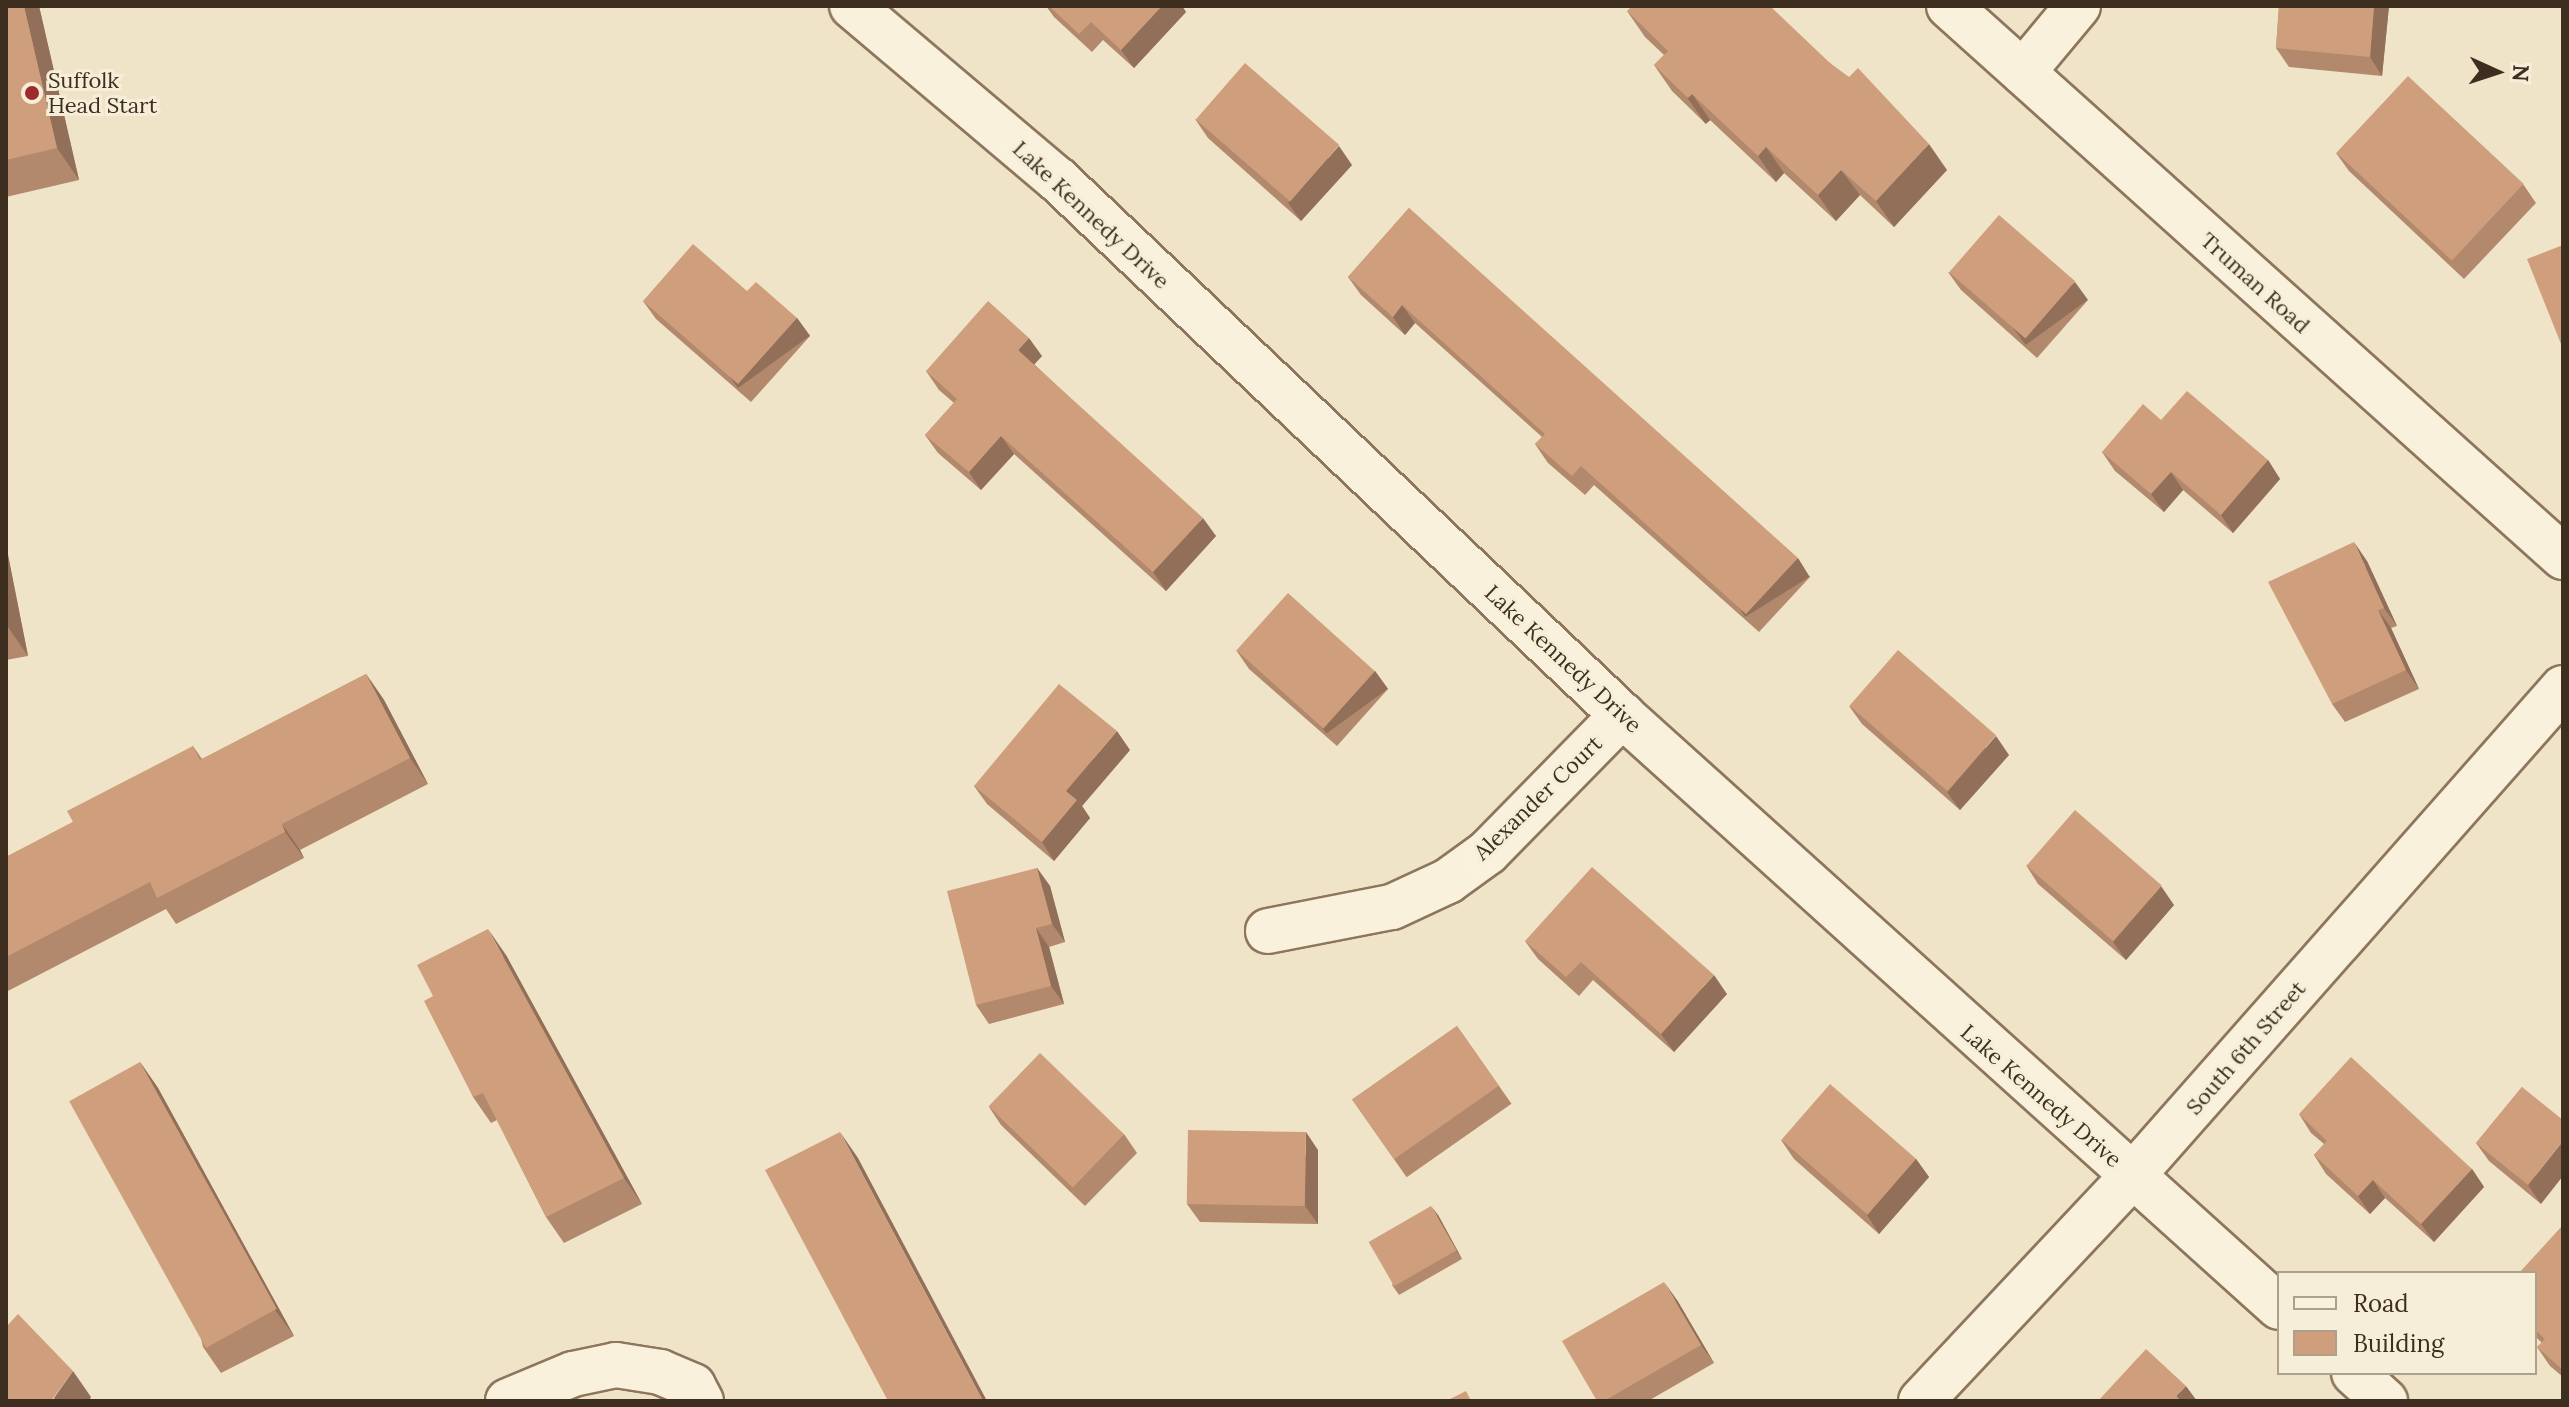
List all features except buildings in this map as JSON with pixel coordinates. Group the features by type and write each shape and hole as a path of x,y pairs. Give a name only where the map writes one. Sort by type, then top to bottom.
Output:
{"street":[{"name":"Lake Kennedy Drive","path":"852,6 1057,179 1622,715 2277,1305"},
{"name":"Truman Road","path":"1949,6 2563,557"},
{"path":"2023,72 2078,6"},
{"name":"South 6th Street","path":"1921,1401 2132,1176 2563,688"},
{"name":"Alexander Court","path":"1268,931 1392,907 1448,881 1488,852 1622,715"},
{"path":"508,1401 573,1374 616,1365 660,1372 693,1386 701,1401"},
{"path":"2356,1375 2385,1401"}],"place":[{"name":"Suffolk Head Start","path":"32,93"}]}
